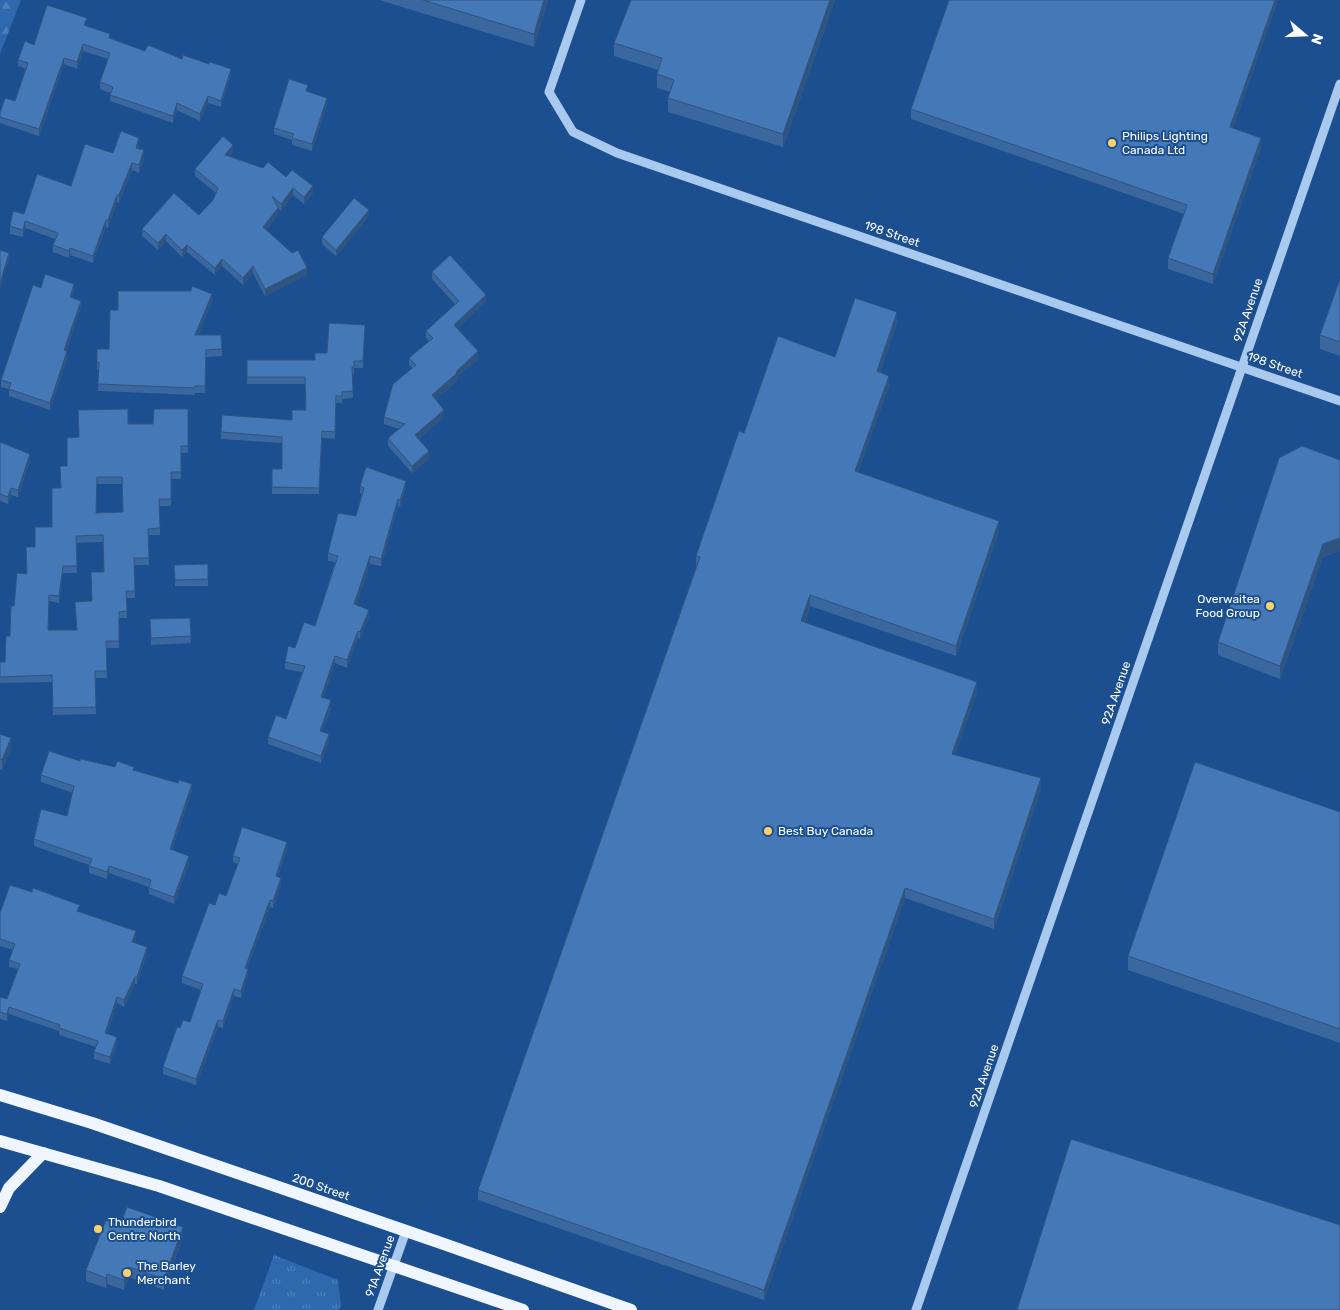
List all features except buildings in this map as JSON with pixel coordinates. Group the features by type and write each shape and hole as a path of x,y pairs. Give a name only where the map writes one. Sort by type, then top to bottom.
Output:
{"main road":[{"name":"200 Street","path":"0,1095 92,1123 631,1310"},
{"path":"0,1141 159,1186 523,1310"},
{"path":"0,1207 8,1188 43,1152"}],"street":[{"name":"198 Street","path":"581,0 549,92 573,132 617,153 1340,401"},
{"name":"92A Avenue","path":"916,1310 1340,84"},
{"name":"91A Avenue","path":"378,1310 406,1231"}],"green space":[{"path":"0,0 21,0 0,54"},
{"path":"274,1255 338,1280 341,1305 339,1310 254,1310"}],"place":[{"name":"Philips Lighting Canada Ltd","path":"1112,143"},
{"name":"Overwaitea Food Group","path":"1270,606"},
{"name":"Best Buy Canada","path":"768,831"},
{"name":"Thunderbird Centre North","path":"98,1229"},
{"name":"The Barley Merchant","path":"127,1273"}]}
